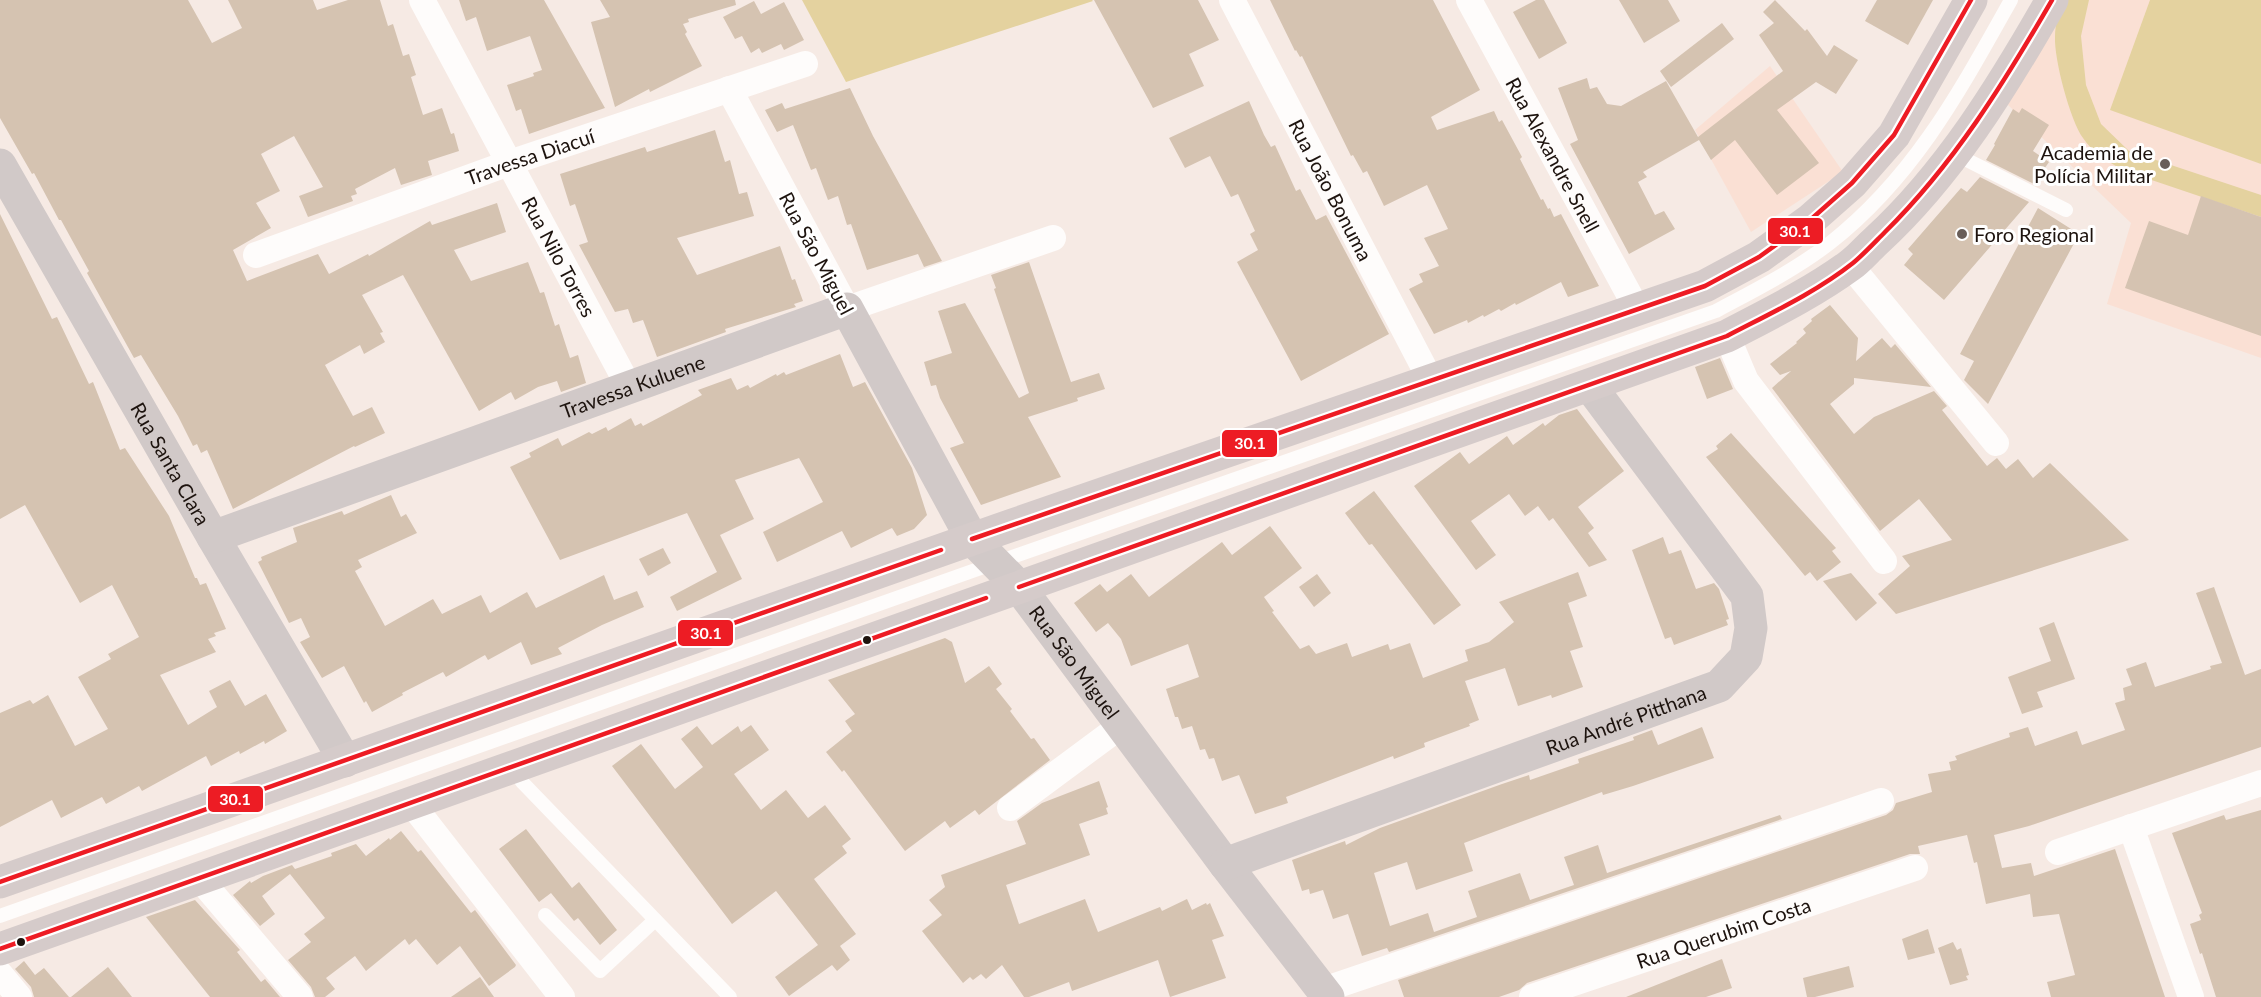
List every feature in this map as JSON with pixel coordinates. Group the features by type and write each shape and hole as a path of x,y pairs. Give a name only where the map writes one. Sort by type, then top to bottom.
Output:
{"main road":[{"path":"2,878 345,761 972,539 1706,286 1759,257 1809,221 1852,183 1894,135 1971,0"},
{"path":"0,949 1727,336 1792,302 1850,265 1891,227 1926,190 1955,154 2052,0"}],"street":[{"name":"Rua Nilo Torres","path":"422,0 629,387"},
{"name":"Rua João Bonuma","path":"1232,0 1431,381"},
{"name":"Rua Alexandre Snell","path":"1469,0 1637,309"},
{"name":"Travessa Diacuí","path":"256,255 509,162 805,64"},
{"name":"Rua São Miguel","path":"729,89 972,539 1019,587 1225,864 1325,993"},
{"name":"Rua Santa Clara","path":"0,165 213,537 345,761"},
{"name":"Travessa Kuluene","path":"213,537 847,309 1053,238"},
{"path":"1850,265 1996,443"},
{"path":"1727,336 1746,381 1884,561"},
{"name":"Rua André Pitthana","path":"1225,864 1719,686 1746,657 1751,628 1747,596 1590,386"},
{"path":"1010,808 1122,725"},
{"path":"2058,852 2261,783"},
{"path":"1325,993 1881,801"},
{"path":"411,803 562,997"},
{"path":"2131,828 2191,997"},
{"name":"Rua Querubim Costa","path":"1532,997 1915,868"},
{"path":"199,878 300,997"},
{"path":"0,974 19,997"}],"lane":[{"path":"0,916 995,563 1716,311 1775,280 1829,243 1872,205 1925,145 2012,0"},
{"path":"1955,154 2014,186 2066,210"},
{"path":"511,767 730,997"},
{"path":"545,915 600,971 655,920"}],"shaded area":[{"path":"802,0 1092,0 1093,1 846,82"},
{"path":"2060,0 2089,0 2081,36 2086,85 2101,124 2129,151 2261,195 2261,217 2122,170 2091,148 2073,118 2060,74 2055,37"},
{"name":"Academia de Polícia Militar","path":"2071,0 2261,0 2261,358 2107,304 2131,223 2007,104"},
{"path":"2150,0 2261,0 2261,164 2110,110"},
{"path":"1770,66 1843,172 1751,232 1695,130"}],"building":[{"path":"0,0 188,0 212,43 242,28 228,0 313,0 317,10 348,0 380,0 388,26 393,24 403,56 409,54 416,75 411,77 423,115 442,108 451,134 454,133 459,151 428,161 432,175 401,185 395,168 355,189 357,194 351,196 353,201 308,217 299,196 323,187 294,136 261,154 280,191 256,203 271,228 233,250 247,281 318,254 329,274 368,254 369,256 430,221 432,225 497,203 506,232 454,250 471,281 528,262 540,293 544,292 555,326 559,324 570,358 578,355 586,383 561,392 557,381 538,387 515,400 511,392 479,411 403,275 362,295 383,332 380,333 385,342 364,354 360,345 325,365 353,416 372,407 385,433 354,446 233,509 207,450 201,453 197,444 193,446 178,416 141,355 134,358 61,220 0,118"},
{"path":"459,0 544,0 605,108 529,134 521,109 516,111 507,85 534,76 533,73 542,70 530,36 487,51 476,17 466,21"},
{"path":"600,0 735,0 736,5 688,19 689,22 683,24 687,32 685,34 702,66 615,107 591,22 610,17"},
{"path":"1094,0 1198,0 1219,40 1189,54 1204,86 1153,108"},
{"path":"1270,0 1433,0 1480,90 1431,117 1437,130 1494,111 1499,122 1502,120 1522,157 1520,159 1541,200 1543,199 1548,209 1550,208 1554,217 1561,214 1599,286 1568,297 1561,282 1516,305 1515,303 1501,311 1499,309 1484,317 1483,315 1468,323 1467,320 1434,334 1409,289 1423,282 1419,274 1439,266 1424,238 1448,229 1427,185 1384,206 1367,171 1363,173 1353,155 1351,156 1302,56 1300,57 1295,51"},
{"path":"1536,0 1544,0 1567,43 1539,59 1513,12"},
{"path":"1619,0 1668,0 1680,21 1644,43"},
{"path":"1775,0 1805,31 1807,29 1827,56 1834,45 1858,60 1836,94 1816,82 1777,110 1819,163 1777,195 1735,140 1711,160 1699,140 1643,172 1647,177 1638,182 1655,215 1664,211 1675,229 1629,254 1570,144 1578,140 1558,88 1587,78 1590,89 1597,87 1607,104 1621,106 1666,81 1698,137 1783,71 1759,35 1774,23 1763,12"},
{"path":"1877,0 1933,0 1908,45 1865,21"},
{"path":"754,1 761,14 784,2 804,40 784,50 781,44 762,53 759,48 751,53 742,36 735,39 723,17"},
{"path":"1722,23 1734,39 1671,87 1660,71"},
{"path":"850,88 873,136 942,261 924,267 918,254 867,270 851,224 847,225 838,196 828,200 816,168 811,170 793,125 777,132 765,110 782,103 785,109"},
{"path":"1249,101 1271,147 1275,145 1296,191 1300,189 1316,220 1326,215 1389,334 1301,381 1237,262 1258,250 1250,234 1255,231 1238,194 1231,197 1210,156 1185,168 1169,138"},
{"path":"2022,108 2049,125 2033,151 2049,162 2034,184 1986,160 2013,109 2019,113"},
{"path":"715,130 725,162 730,160 739,194 747,192 754,216 677,238 697,275 780,246 792,280 795,279 803,301 794,304 796,307 725,329 726,332 657,357 643,320 633,323 628,309 615,312 579,245 588,242 575,204 570,206 560,174 645,147 647,152"},
{"name":"Foro Regional","path":"1980,177 2029,202 1944,300 1904,265 1913,254 1908,249 1961,188 1967,192"},
{"path":"2201,196 2261,217 2261,336 2125,288 2149,221 2188,235"},
{"path":"2038,208 2079,234 1988,404 1964,380 1974,361 1960,354"},
{"path":"0,214 52,319 57,317 89,384 93,382 120,450 125,448 169,516 195,578 200,585 206,583 226,629 214,633 216,636 208,639 216,652 160,675 188,725 217,707 209,691 230,680 245,706 266,694 287,731 265,744 264,741 240,754 239,751 211,766 206,756 142,791 139,786 106,804 102,797 61,818 52,800 0,827 0,713 30,700 33,704 48,695 75,746 108,729 78,677 111,659 108,654 139,637 112,585 80,603 25,505 0,519"},
{"path":"1029,262 1071,382 1099,373 1105,389 1077,398 1078,401 1028,417 1061,477 981,505 950,448 964,443 940,398 936,385 931,386 924,362 952,353 938,311 965,303 1019,398 1029,393 991,275"},
{"path":"1830,305 1858,338 1856,361 1882,338 1891,348 1895,344 1931,387 1854,378 1854,384 1830,404 1854,434 1874,417 1934,391 1947,406 1942,410 1987,466 1997,458 2006,469 2018,459 2033,478 2050,463 2129,540 1896,614 1878,594 1910,566 1902,556 1952,540 1919,499 1880,531 1772,388 1791,371 1780,375 1770,364 1797,343 1806,333 1803,329 1812,321 1811,319"},
{"path":"840,354 853,387 865,382 912,468 927,515 914,529 897,536 892,528 851,548 842,531 777,562 763,532 823,502 799,458 735,480 754,519 720,535 742,579 677,611 670,597 717,572 687,513 560,560 510,467 531,457 529,453 558,438 562,446 589,432 592,434 606,427 608,431 631,418 635,426 641,423 643,426 702,395 698,390 731,378 737,390 748,385 750,388 776,374 777,376 784,372 786,375"},
{"path":"1720,358 1733,389 1707,399 1695,367"},
{"path":"1577,409 1624,471 1578,507 1594,528 1588,533 1607,560 1589,567 1553,518 1549,521 1538,506 1525,516 1509,494 1471,521 1496,555 1476,570 1414,486 1460,452 1469,464 1507,436 1513,445 1543,423 1545,426 1559,415"},
{"path":"1731,433 1836,548 1832,551 1841,562 1817,581 1810,572 1805,576 1706,457 1718,449 1716,446"},
{"path":"1374,491 1461,605 1434,625 1372,544 1369,545 1345,513"},
{"path":"391,495 401,517 406,514 417,533 358,560 362,567 355,571 385,626 433,599 442,614 481,595 490,613 527,592 536,608 604,575 614,600 637,591 644,607 602,625 558,648 562,654 531,665 521,642 488,660 485,655 446,677 443,672 402,693 403,695 372,712 366,701 364,703 344,666 322,678 300,642 310,637 301,618 289,623 258,562 262,560 261,557 297,542 293,528 342,511 344,515"},
{"path":"1270,526 1302,568 1264,597 1274,611 1272,612 1300,649 1309,645 1316,654 1347,643 1352,657 1388,644 1390,650 1410,643 1423,678 1468,661 1465,650 1489,642 1514,622 1499,602 1578,572 1587,596 1568,603 1583,647 1570,651 1583,687 1552,698 1551,695 1518,706 1505,668 1465,681 1479,720 1469,724 1470,726 1424,743 1425,747 1394,759 1393,756 1286,797 1288,803 1255,814 1239,775 1222,781 1214,758 1209,759 1205,749 1200,750 1192,726 1182,729 1178,717 1175,717 1166,689 1199,677 1188,644 1131,666 1121,639 1108,623 1096,632 1074,603 1100,584 1107,592 1131,574 1149,597 1222,542 1232,555"},
{"path":"1663,537 1669,554 1681,550 1696,589 1714,583 1719,589 1729,619 1726,620 1728,625 1674,645 1671,637 1665,639 1632,550"},
{"path":"663,548 671,563 648,576 639,559"},
{"path":"1851,573 1877,603 1856,621 1823,581"},
{"path":"1317,574 1331,593 1314,607 1299,587"},
{"path":"2214,587 2245,675 2261,669 2261,747 2029,826 1994,835 2002,868 2031,863 2034,876 2115,849 2165,997 2051,997 2047,982 2075,975 2059,914 2033,917 2030,894 1986,904 1977,862 1974,863 1967,835 1918,846 1920,854 1910,854 1527,983 1519,990 1499,997 1404,997 1398,980 1886,815 1893,810 1896,803 1932,792 1928,774 1951,770 1949,762 1957,760 1955,756 2010,737 2009,733 2028,727 2035,746 2077,731 2082,745 2125,730 2115,703 2125,700 2123,688 2132,685 2126,669 2146,662 2155,687 2211,669 2210,666 2222,663 2196,593"},
{"path":"2054,622 2075,679 2037,692 2043,707 2022,714 2008,677 2051,661 2039,628"},
{"path":"945,638 952,642 965,683 989,666 1002,684 996,689 1012,709 1010,711 1050,760 979,815 975,810 950,828 945,821 905,851 844,770 842,772 826,752 852,731 845,721 855,714 828,680"},
{"path":"751,725 769,750 734,774 761,810 786,790 808,818 825,805 851,839 842,846 847,853 814,879 856,934 840,946 850,960 837,971 832,965 789,996 775,977 818,945 776,891 732,924 612,766 641,744 675,789 703,767 681,739 697,726 712,745 738,726 741,732"},
{"path":"1702,727 1714,758 1633,786 1603,795 1602,792 1464,843 1473,871 1416,890 1407,862 1374,873 1390,926 1428,913 1434,932 1477,917 1468,891 1520,873 1530,900 1574,885 1564,857 1598,845 1607,873 1780,815 1782,819 1389,952 1387,948 1362,956 1348,914 1333,919 1323,890 1310,894 1309,889 1302,891 1292,860 1345,841 1346,845 1380,828 1502,784 1529,775 1530,780 1579,763 1578,759 1634,740 1633,737 1652,730 1658,745"},
{"path":"1099,781 1108,807 1106,808 1108,814 1079,824 1090,855 1006,885 1019,924 1085,899 1098,932 1160,907 1162,911 1187,899 1192,910 1210,903 1224,936 1212,940 1226,978 1170,997 1158,960 1072,991 1069,982 1029,997 1024,997 1002,965 986,979 981,974 973,980 970,977 963,983 922,931 942,915 929,900 945,887 941,875 1026,844 1017,821 1042,803"},
{"path":"2261,810 2261,997 2216,997 2190,924 2201,920 2199,915 2202,913 2172,833 2224,815 2226,820"},
{"path":"526,829 572,888 579,882 617,930 600,945 578,918 574,921 551,893 539,902 499,849"},
{"path":"401,831 418,852 421,850 471,913 475,910 516,965 515,967 489,986 460,946 437,965 416,939 409,945 405,939 366,971 355,956 326,978 335,989 325,997 315,997 311,987 288,960 311,942 304,934 325,918 290,874 262,896 275,914 260,926 233,895 250,881 251,883 292,865 295,869 332,856 331,853 356,844 366,856"},
{"path":"195,900 240,950 237,952 261,982 265,979 280,997 210,997 146,917"},
{"path":"1928,929 1935,953 1908,960 1902,939"},
{"path":"1953,942 1957,950 1961,948 1969,975 1966,976 1968,980 1950,985 1938,948"},
{"path":"1722,959 1732,988 1706,997 1626,997"},
{"path":"24,961 35,975 44,968 69,997 34,997 31,987 15,969"},
{"path":"1849,966 1854,987 1807,997 1803,978"},
{"path":"108,967 132,997 71,997"},
{"path":"480,977 494,997 451,997"}],"transit line":[{"name":"30.1","path":"972,539 1705,286 1759,257 1809,221 1852,183 1894,135 1971,0"},
{"name":"30.1","path":"1019,587 1727,336 1808,293 1861,256 1933,179 1956,151 1996,92 2052,0"},
{"name":"30.1","path":"0,882 941,550"},
{"name":"30.1","path":"0,949 986,598"}],"place":[{"name":"Academia de Polícia Militar","path":"2165,164"},
{"name":"Foro Regional","path":"1962,234"}]}
